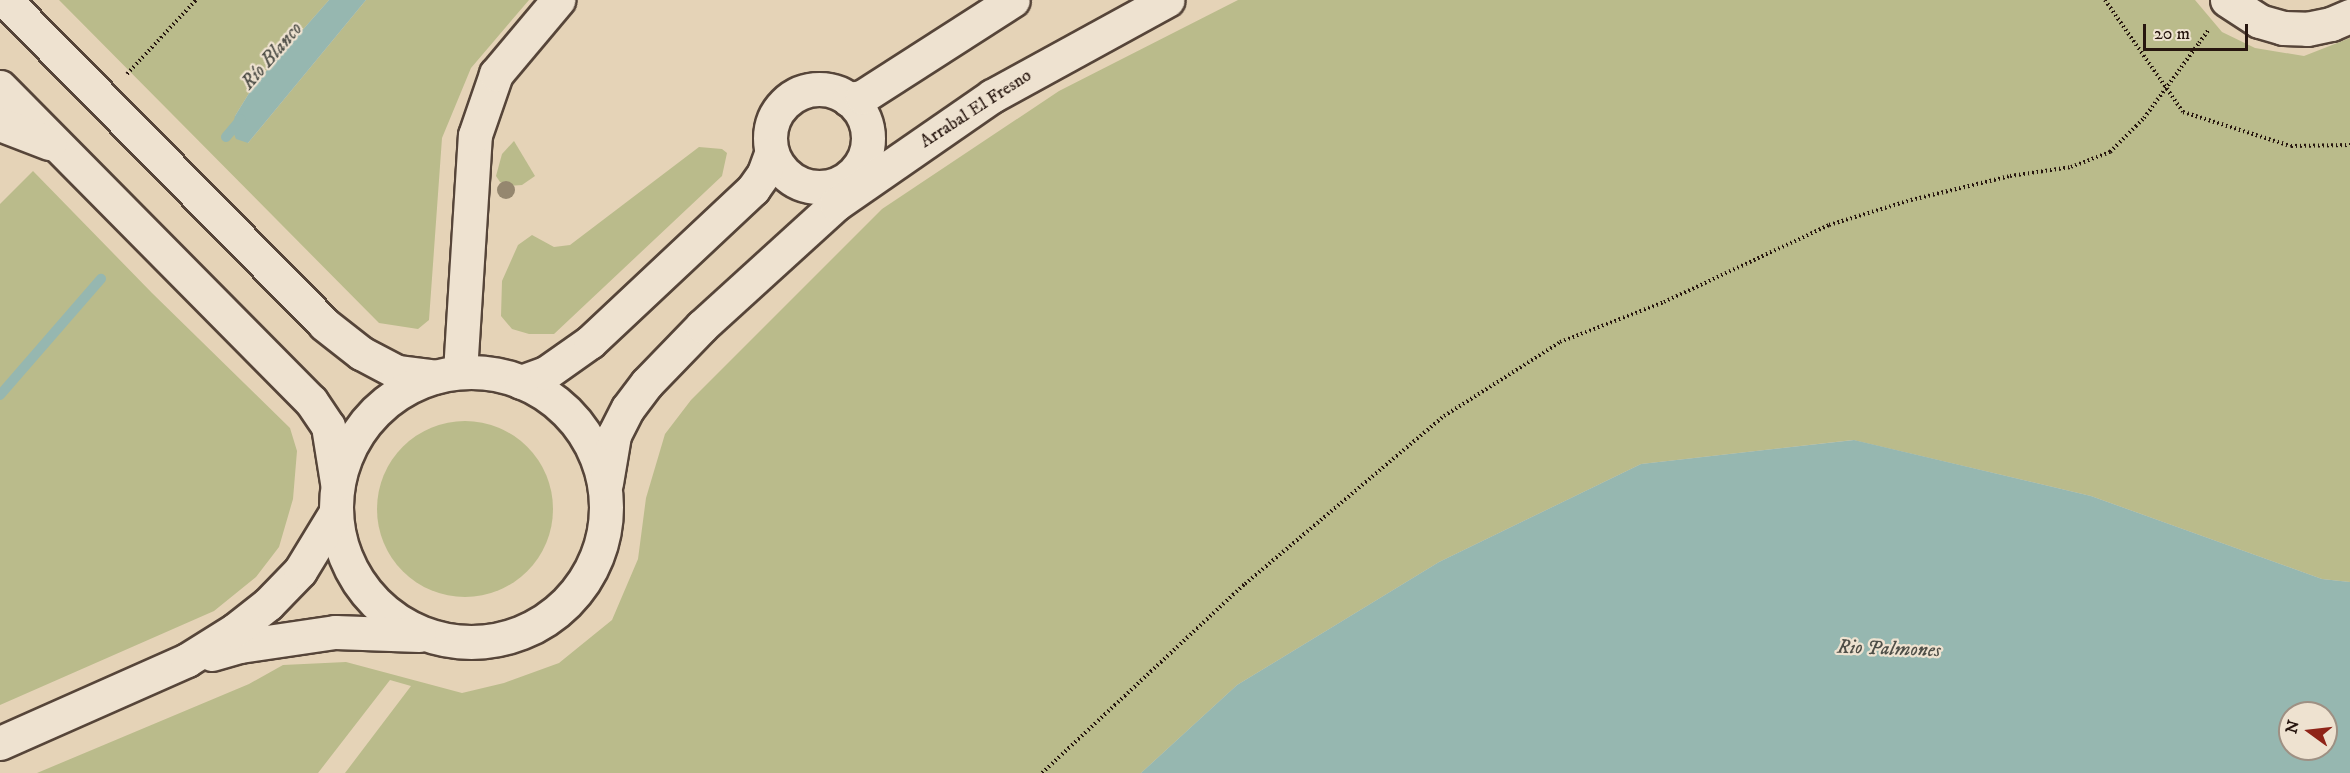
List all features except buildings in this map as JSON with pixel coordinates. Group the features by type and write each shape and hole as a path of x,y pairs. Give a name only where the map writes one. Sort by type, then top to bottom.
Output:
{"street":[{"path":"5,0 324,324 361,352 397,372 447,374 483,372 521,382 553,399 572,416 587,438 598,462 605,487 606,513 603,539 594,563 581,585 564,605 543,621 521,633 496,640 470,642 432,636 335,632 240,646 187,660"},
{"path":"447,374 475,135 496,74 558,0"},
{"path":"849,99 862,97 972,24 1013,0"},
{"name":"Arrabal El Fresno","path":"867,148 888,148 903,141 973,89 1020,60 1130,0"},
{"name":"Arrabal El Fresno","path":"605,487 614,435 628,408 641,391 702,326 836,204 992,96 1074,48 1167,0"},
{"path":"2227,0 2259,21 2283,28 2307,29 2331,24 2350,16"},
{"path":"0,87 310,400 328,426 346,556 361,585 377,604 397,620 432,636"},
{"path":"521,382 546,373 590,342 753,189 764,173 771,154 772,122 788,97 799,91 823,89 849,99 857,106 866,121 869,139 866,156 856,171 830,186 806,186 791,179 779,168 771,154"},
{"path":"0,124 59,147"},
{"name":"Arrabal El Fresno","path":"798,238 819,211 830,186"},
{"path":"0,743 187,660 235,630 268,604 300,571 337,500 344,462 355,439 370,418 389,400 410,386 447,374"}],"path":[{"path":"103,100 196,0"},
{"path":"2105,0 2183,112 2290,146 2350,145"},
{"path":"1042,773 1245,584 1444,416 1560,342 1664,302 1829,225 1966,186 2080,164 2110,152 2144,118 2199,43"}],"green space":[{"path":"59,0 329,0 254,85 235,116 248,143 366,0 529,0 471,68 442,138 429,320 418,329 379,323"},
{"path":"1238,0 2195,0 2222,32 2255,48 2304,56 2350,38 2350,582 2322,579 2091,496 1853,440 1641,464 1439,562 1237,685 1141,773 345,773 411,686 390,680 318,773 37,773 249,684 283,665 346,662 462,693 504,683 559,663 612,620 638,559 646,498 665,434 691,400 882,209 1059,91"},
{"path":"514,141 535,176 522,185 508,186 500,182 496,176 502,154"},
{"path":"699,147 722,149 727,153 722,176 554,334 529,334 512,329 501,316 502,281 518,245 532,235 554,247 570,245"},
{"path":"33,171 152,293 290,428 297,451 293,499 279,547 256,577 214,611 0,705 0,204"},
{"path":"465,421 499,428 514,436 527,447 538,460 546,475 553,509 546,543 538,558 527,571 514,582 499,590 465,597 431,590 416,582 403,571 392,558 384,543 377,509 384,475 392,460 403,447 416,436 431,428"}],"water":[{"path":"329,0 366,0 248,143 236,139 232,129 235,116 254,85"},
{"name":"Rio Palmones","path":"1854,440 2091,496 2322,579 2350,582 2350,773 1141,773 1237,685 1439,562 1641,464"}],"waterway":[{"name":"Río Blanco","path":"226,137 241,119"},
{"name":"Río Blanco","path":"0,395 101,279"}]}
